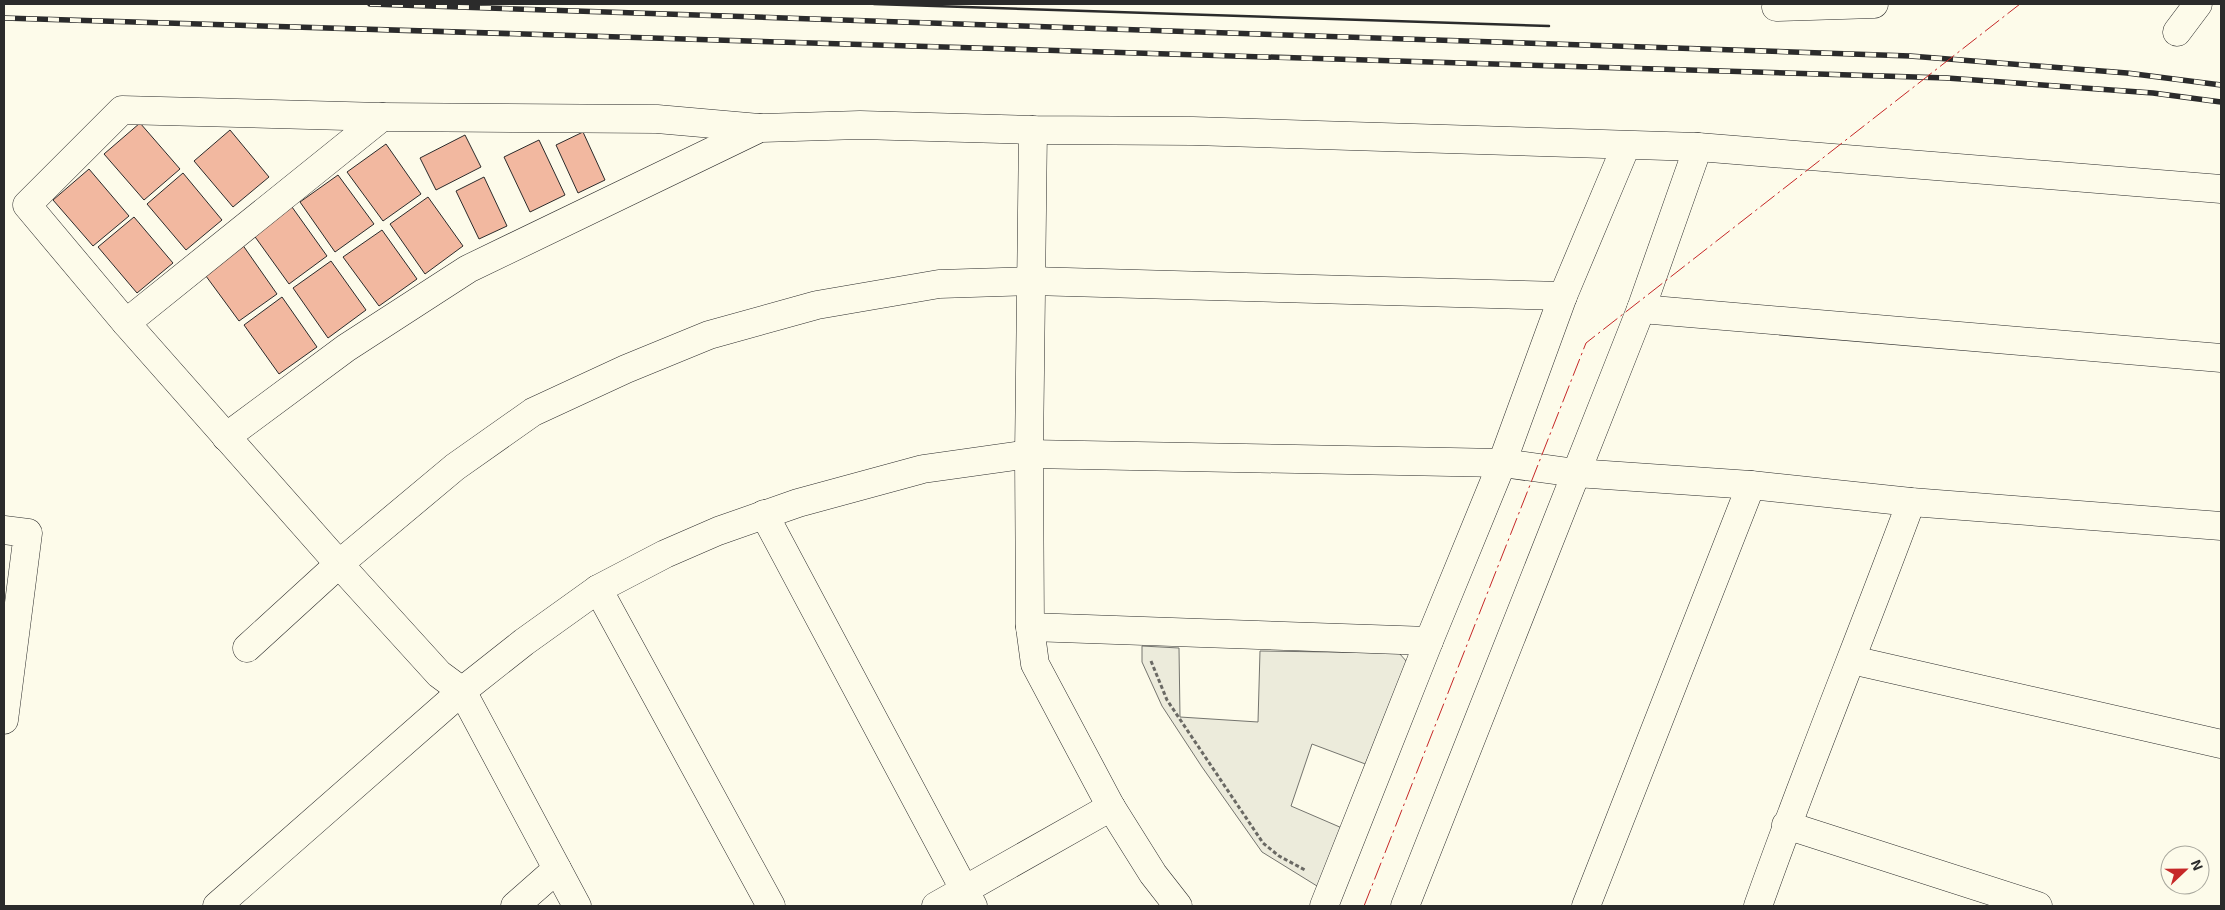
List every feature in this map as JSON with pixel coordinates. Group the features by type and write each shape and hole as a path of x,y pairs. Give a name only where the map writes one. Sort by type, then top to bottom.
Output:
{"street":[{"path":"1778,4 1776,7 1874,4"},
{"path":"2177,32 2198,4"},
{"path":"577,906 462,691 439,674 339,564 126,324 27,205 122,110 382,117 657,119 760,128 860,125 1033,130 1203,131 1698,147 2221,189"},
{"path":"126,324 382,117"},
{"path":"226,437 346,348 468,269 760,128"},
{"path":"1033,130 1029,454 1030,627 1035,664 1111,807 1153,874 1178,906"},
{"path":"1328,896 1502,463 1563,296 1626,146"},
{"path":"1405,906 1641,309 1698,147"},
{"path":"247,648 339,564 455,467 533,412 626,369 709,335 816,305 939,284 1031,281 1563,296"},
{"path":"1641,309 2221,358"},
{"path":"217,906 462,691 524,642 598,589 665,554 764,514 869,482 924,469 1029,454 1502,463 1576,473 1751,485 1911,502 2221,526"},
{"path":"1586,906 1751,485"},
{"path":"1758,906 1786,825 1852,660 1911,502"},
{"path":"764,514 969,899"},
{"path":"4,530 28,533 4,720"},
{"path":"598,589 771,906"},
{"path":"1030,627 1429,641"},
{"path":"1852,660 2221,744"},
{"path":"936,906 969,899 1111,807"},
{"path":"1786,825 2038,906"},
{"path":"515,906 557,870"}],"path":[{"path":"1150,659 1167,700 1230,797 1263,843 1328,896"}],"shaded area":[{"path":"1142,646 1179,648 1180,717 1258,722 1260,651 1399,653 1407,662 1368,765 1312,744 1291,806 1342,828 1325,873 1317,886 1262,852 1162,706 1142,662"}],"building":[{"path":"140,123 180,169 144,200 104,154"},
{"path":"230,130 269,177 233,207 194,161"},
{"path":"583,132 605,180 578,193 556,145"},
{"path":"465,135 481,167 436,190 420,158"},
{"path":"539,140 565,195 530,212 504,157"},
{"path":"386,144 421,194 383,221 347,172"},
{"path":"89,169 129,216 93,246 53,200"},
{"path":"183,173 222,220 186,250 147,204"},
{"path":"338,175 374,224 335,252 300,202"},
{"path":"484,177 507,226 479,239 456,191"},
{"path":"428,197 463,246 425,274 390,224"},
{"path":"292,207 327,256 289,284 253,234"},
{"path":"134,217 173,263 137,293 98,247"},
{"path":"382,230 417,279 379,306 343,257"},
{"path":"242,244 277,294 239,321 203,272"},
{"path":"331,261 366,310 328,338 293,288"},
{"path":"282,297 317,347 279,374 244,325"}],"railway":[{"path":"370,4 1910,56 2127,73 2221,85"},
{"path":"4,18 1947,78 2153,93 2221,102"}],"wall":[{"path":"874,4 1549,26"}],"power":[{"path":"1364,906 1586,343 2020,4"}]}
